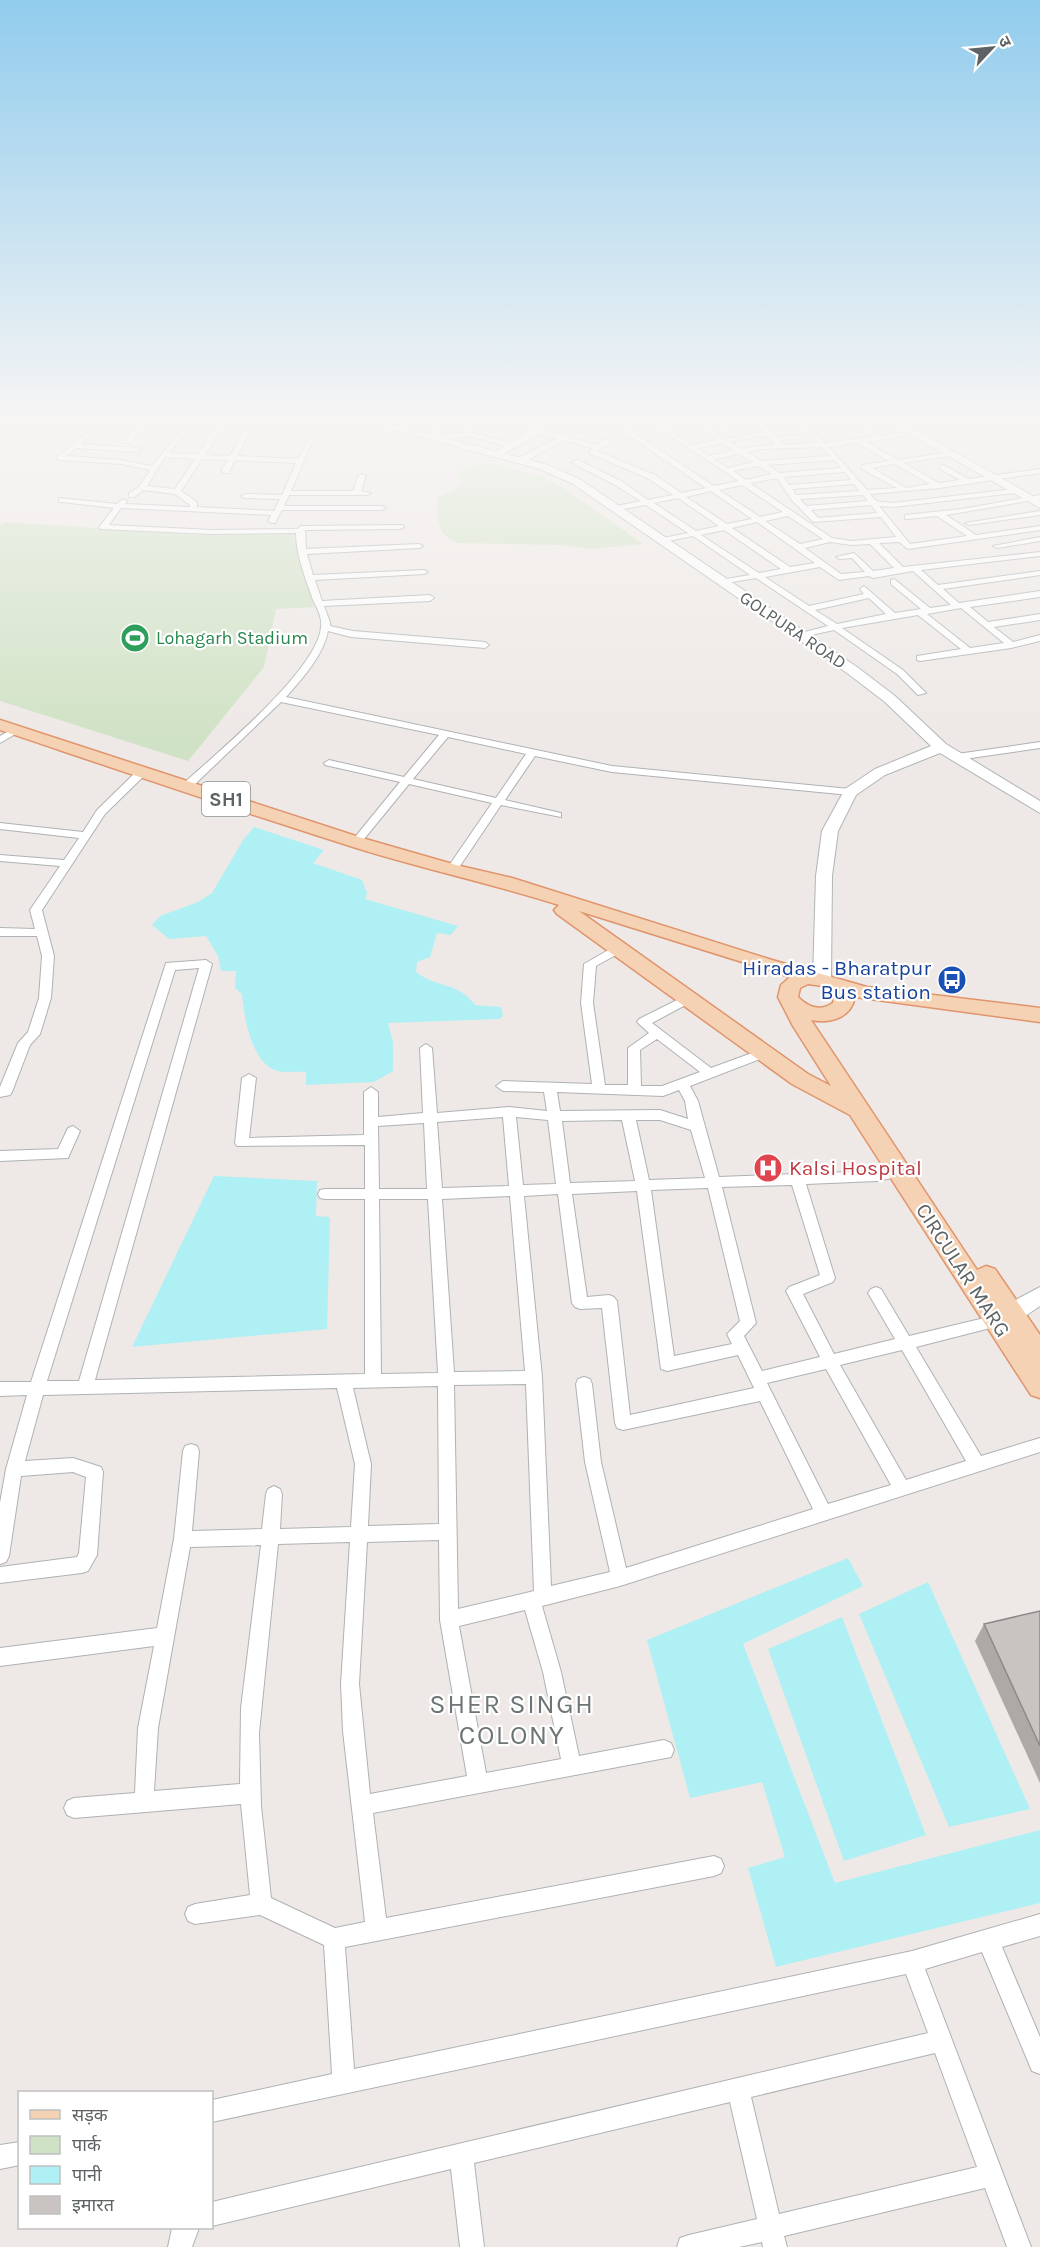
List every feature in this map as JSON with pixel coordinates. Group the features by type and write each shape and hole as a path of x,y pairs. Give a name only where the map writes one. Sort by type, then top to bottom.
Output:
{"main road":[{"name":"SH1","path":"8,727 356,842 452,870 505,882 822,979"},
{"name":"SH1","path":"452,870 499,891 754,968 767,974 789,999"},
{"path":"564,910 800,1079 858,1110"},
{"path":"1040,1015 865,993 822,979 804,978 791,985 789,999 804,1012 822,1015 873,1005 1040,1025"},
{"path":"822,979 837,985 845,996 843,1006 835,1012"},
{"name":"CIRCULAR MARG","path":"789,999 803,1026 858,1110 906,1170"},
{"name":"CIRCULAR MARG","path":"835,1012 824,1030 828,1041 906,1170 1004,1317 1040,1387"},
{"name":"CIRCULAR MARG","path":"1004,1317 1040,1356"}],"street":[{"path":"105,525 103,527 144,525"},
{"path":"237,525 266,531 299,531 301,528 400,528"},
{"path":"266,531 270,525"},
{"name":"GOLPURA ROAD","path":"638,525 852,670 890,699 941,747 1040,808"},
{"path":"680,525 900,672 921,693"},
{"path":"723,525 787,569"},
{"path":"661,541 736,525"},
{"path":"765,525 799,547 838,578 1040,554"},
{"path":"807,525 854,555 873,575"},
{"path":"890,525 908,547 1040,528"},
{"path":"956,525 974,537"},
{"path":"187,786 280,699 316,652 326,628 299,531"},
{"path":"799,547 830,540 851,543 901,539"},
{"path":"998,546 1040,539"},
{"path":"872,541 902,571"},
{"path":"303,552 419,546"},
{"path":"840,557 854,555"},
{"path":"723,582 822,564"},
{"path":"916,570 1011,645"},
{"path":"311,578 424,572"},
{"path":"936,588 1040,573"},
{"path":"852,577 893,616"},
{"path":"894,582 968,651"},
{"path":"800,636 893,616 1040,594"},
{"path":"807,609 870,595"},
{"path":"320,604 430,598"},
{"path":"987,625 1040,617"},
{"path":"326,628 339,629 351,634 485,645"},
{"path":"920,658 1011,645 1040,638"},
{"path":"280,699 612,770 850,792"},
{"path":"0,740 8,727"},
{"path":"356,842 445,734"},
{"path":"957,757 1040,745"},
{"path":"822,979 824,876 830,831 850,792 880,772 941,747"},
{"path":"452,870 532,752"},
{"path":"329,764 557,815"},
{"path":"0,1092 5,1092 24,1043 34,1034 45,998 48,956 36,910 65,863 101,812 144,771"},
{"path":"0,826 85,835"},
{"path":"0,858 65,863"},
{"path":"0,932 25,934 43,932"},
{"path":"599,1087 587,1003 590,964 617,949"},
{"path":"0,1556 14,1468 37,1388 170,966 206,964 85,1387"},
{"path":"687,999 643,1022 711,1074"},
{"path":"635,1089 634,1048 657,1033"},
{"path":"426,1048 446,1379 449,1620 478,1784"},
{"path":"503,1086 599,1087 663,1091 763,1053"},
{"path":"249,1078 242,1143 371,1140"},
{"path":"682,1084 692,1097 697,1127 715,1183 748,1323 735,1334 824,1513"},
{"path":"550,1086 552,1116 580,1303 609,1301 623,1424 761,1386 830,1362 1004,1317 1040,1296"},
{"path":"660,1116 663,1091"},
{"path":"371,1092 373,1381"},
{"path":"509,1112 534,1377 537,1598 572,1767"},
{"path":"371,1122 509,1112 552,1116 660,1116 697,1127"},
{"path":"628,1116 643,1186 667,1364 742,1348"},
{"path":"0,1156 63,1154 73,1131"},
{"path":"325,1194 434,1194 643,1186 877,1176 906,1170"},
{"path":"798,1179 828,1278 794,1291 830,1362 902,1489"},
{"path":"876,1293 977,1465"},
{"path":"0,1389 534,1377"},
{"path":"343,1381 363,1464 350,1683 353,1731 377,1931"},
{"path":"584,1384 593,1462 620,1578"},
{"path":"449,1620 620,1578 1040,1445"},
{"path":"144,1802 148,1728 183,1539 191,1451"},
{"path":"0,1575 82,1565 88,1555 95,1472 73,1465 14,1468"},
{"path":"261,1904 249,1793 251,1709 274,1494"},
{"path":"183,1539 447,1532"},
{"path":"0,1657 165,1636"},
{"path":"362,1805 664,1750"},
{"path":"74,1808 249,1793"},
{"path":"195,1914 261,1904 334,1939 714,1866"},
{"path":"213,2111 912,1962 1040,1925"},
{"path":"334,1939 344,2083"},
{"path":"988,1940 1040,2063"},
{"path":"912,1962 1019,2247"},
{"path":"213,2214 941,2041"},
{"path":"738,2089 773,2237"},
{"path":"0,2157 18,2153"},
{"path":"461,2155 472,2247"},
{"path":"689,2247 773,2237 992,2175"},
{"path":"180,2247 183,2231 186,2229"}],"green space":[{"name":"Lohagarh Stadium","path":"0,525 47,525 196,535 293,533 314,607 276,609 264,667 188,761 0,701"},
{"path":"439,525 616,525 643,544 590,549 563,545 458,543 441,530"}],"water":[{"path":"254,827 324,850 313,863 362,880 367,893 365,899 458,926 451,935 437,933 430,957 417,962 416,972 432,981 454,988 468,997 475,1005 501,1007 503,1016 499,1019 388,1023 393,1042 393,1071 374,1082 306,1085 306,1072 281,1072 269,1067 255,1050 247,1027 242,994 235,988 236,971 221,971 218,956 206,936 169,939 152,925 160,916 198,902 212,893 243,840"},
{"path":"214,1176 317,1181 316,1216 330,1217 327,1329 132,1347"},
{"path":"848,1558 863,1586 743,1644 835,1883 1040,1830 1040,1903 776,1967 748,1868 785,1857 762,1782 690,1798 647,1640"},
{"path":"928,1582 1030,1809 949,1827 859,1614"},
{"path":"842,1617 926,1835 844,1861 768,1649"}],"building":[{"path":"1040,1611 1040,1746 984,1624"}],"place":[{"name":"Lohagarh Stadium","path":"135,638"},
{"name":"Hiradas - Bharatpur Bus station","path":"952,980"},
{"name":"Kalsi Hospital","path":"768,1168"}],"district":[{"name":"SHER SINGH COLONY","path":"512,1720"}]}
